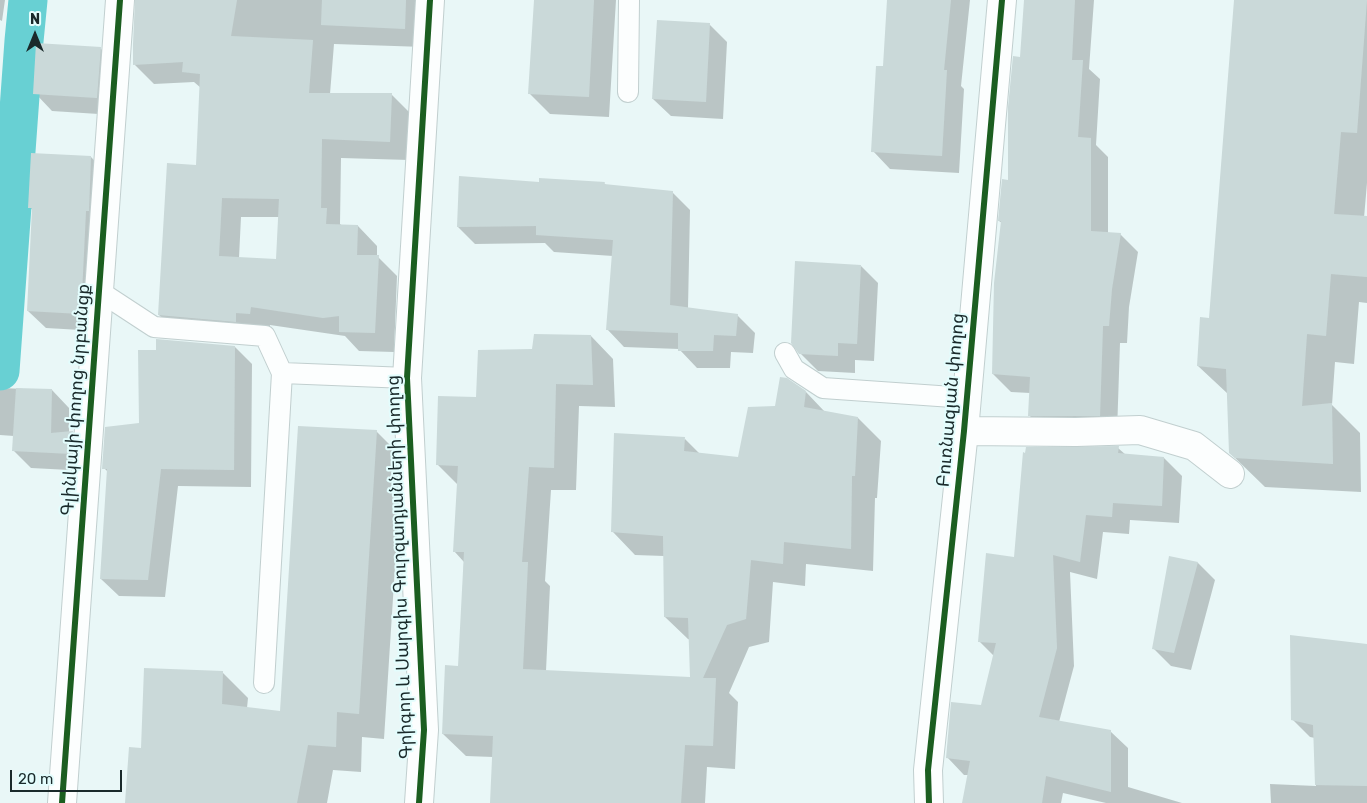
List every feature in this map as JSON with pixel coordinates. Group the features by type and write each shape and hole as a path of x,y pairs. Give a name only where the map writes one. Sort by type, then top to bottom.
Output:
{"street":[{"name":"Գլինկայի փողոց նրբանցք","path":"62,803 120,0"},
{"name":"Գրիգոր և Սարգիս Գուրզադյանների փողոց","path":"419,803 424,730 407,378 430,0"},
{"name":"Բուռնազյան փողոց","path":"929,803 928,770 964,431 1002,0"},
{"path":"964,431 1076,432 1140,430 1194,446 1230,474"}],"lane":[{"path":"628,92 629,0"},
{"path":"99,291 154,327 265,336 282,373 264,683"},
{"path":"785,353 794,369 823,388 967,398"},
{"path":"282,373 407,378"}],"building":[{"path":"135,0 237,0 231,36 313,40 309,93 392,93 390,142 322,139 321,208 327,208 326,224 358,225 357,255 379,255 375,333 339,332 339,316 323,318 251,307 250,314 236,313 236,322 158,315 167,163 196,165 200,74 182,72 183,62 133,65","holes":["222,198 279,199 276,259 219,256"]},
{"path":"322,0 406,0 405,29 321,25"},
{"path":"534,0 594,0 589,97 528,94"},
{"path":"887,0 951,0 944,70 947,70 942,156 871,152 876,66 883,66"},
{"path":"1024,0 1075,0 1072,60 1083,60 1078,137 1091,138 1091,231 1121,233 1112,289 1109,326 1103,326 1100,416 1028,416 1030,377 992,374 994,283 1001,221 998,221 1002,179 1008,180 1008,107 1013,56 1020,57"},
{"path":"1234,0 1367,0 1357,133 1341,132 1334,214 1367,216 1367,277 1331,274 1326,336 1307,334 1302,406 1332,403 1333,464 1235,458 1229,453 1226,369 1197,366 1200,317 1209,318"},
{"path":"657,20 710,23 706,102 652,99"},
{"path":"36,43 101,47 97,98 33,94"},
{"path":"31,153 91,156 89,211 86,211 81,314 27,311 32,208 28,208"},
{"path":"459,176 539,182 539,178 605,182 604,184 673,191 670,305 738,314 736,336 714,335 713,351 678,351 678,333 606,330 613,240 536,235 536,226 457,227"},
{"path":"795,261 861,265 857,344 838,343 838,356 799,354 791,343"},
{"path":"534,334 591,335 593,385 556,384 554,468 529,467 522,562 528,562 523,669 690,677 688,618 664,617 663,536 611,532 614,433 685,437 684,451 738,457 748,407 775,406 780,377 787,378 806,391 804,407 858,417 855,476 852,476 851,549 784,542 783,564 751,560 746,619 727,625 703,678 716,678 713,746 685,745 681,803 490,803 493,736 442,734 445,665 458,666 464,552 453,552 458,466 436,465 438,396 476,397 478,350 532,349"},
{"path":"156,339 235,346 234,470 161,469 148,580 100,579 107,469 102,469 105,427 139,423 138,350 156,350"},
{"path":"16,388 52,389 51,433 73,431 72,454 12,451"},
{"path":"298,426 377,430 359,714 337,712 336,747 308,745 297,803 125,803 129,747 141,748 144,668 223,671 222,704 280,711"},
{"path":"1119,446 1118,453 1164,457 1162,506 1113,503 1112,517 1086,515 1080,562 1053,555 1057,648 1039,717 1111,730 1111,792 1046,776 1042,803 962,803 970,761 946,758 951,702 981,705 996,643 978,642 986,553 1014,557 1023,452 1025,453 1026,447"},
{"path":"1169,556 1198,562 1174,653 1152,649"},
{"path":"1290,635 1367,644 1367,786 1315,785 1313,725 1291,720"}],"waterway":[{"path":"0,371 28,0"}],"cycle path":[{"path":"62,803 120,0"},
{"path":"419,803 424,730 407,378 430,0"},
{"path":"929,803 928,770 964,431 1002,0"}]}
